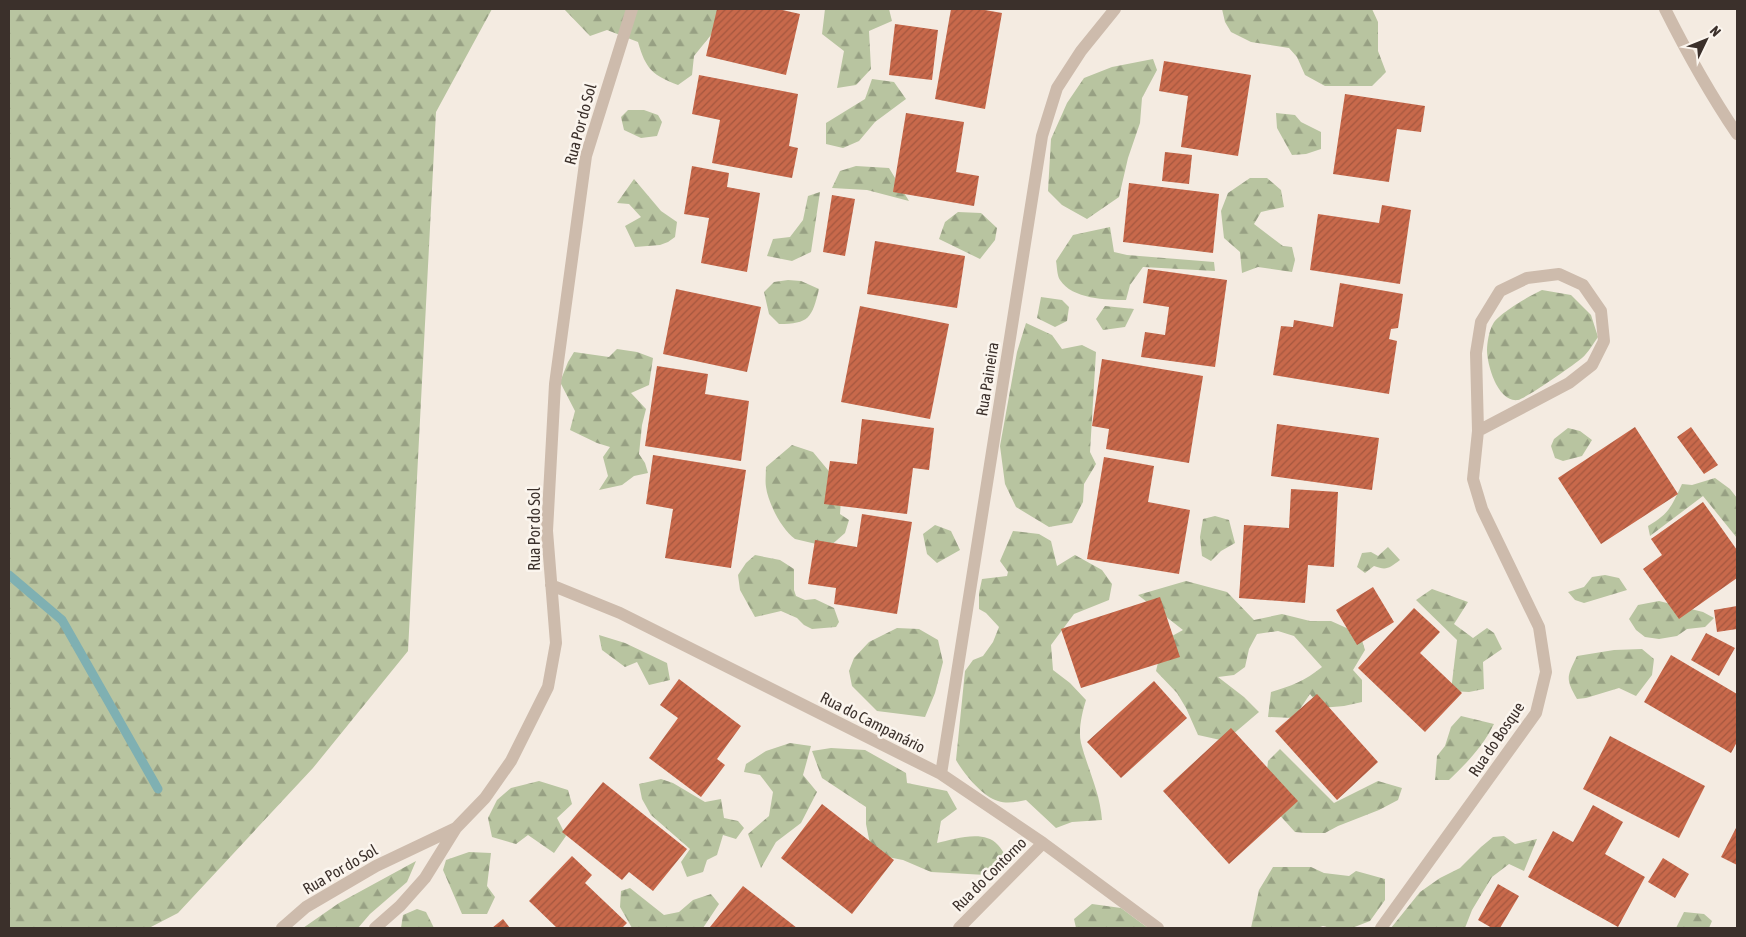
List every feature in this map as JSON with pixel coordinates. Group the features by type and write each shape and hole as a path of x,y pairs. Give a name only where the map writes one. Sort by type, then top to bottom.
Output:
{"street":[{"name":"Rua Por do Sol","path":"282,928 306,907 376,866 456,828 485,798 512,761 548,686 556,643 546,532 555,384 586,156 632,9"},
{"name":"Rua Paineira","path":"941,774 1042,136 1057,88 1081,51 1115,9"},
{"path":"1665,9 1714,100 1737,134"},
{"name":"Rua do Bosque","path":"1381,928 1536,713 1546,672 1539,627 1482,509 1473,479 1478,431 1477,345 1481,322 1500,291 1527,278 1559,274 1583,285 1602,311 1604,341 1592,365 1569,383 1478,431"},
{"name":"Rua do Campanário","path":"550,585 620,613 941,774 1043,843 1158,928"},
{"path":"375,928 400,906 425,878 456,828"},
{"name":"Rua do Contorno","path":"958,928 1043,843"}],"green space":[{"path":"9,9 492,9 436,112 408,651 313,768 178,913 149,928 9,928"},
{"path":"564,9 732,9 694,56 692,75 678,85 662,78 652,70 644,59 638,42 607,30 590,36"},
{"path":"825,9 889,9 892,21 869,31 871,69 856,85 837,88 844,51 822,34"},
{"path":"1222,9 1372,9 1378,22 1378,51 1386,72 1372,86 1325,86 1305,75 1297,57 1289,48 1251,42 1231,32 1225,22"},
{"path":"1153,59 1157,70 1142,98 1140,123 1128,158 1119,197 1087,219 1062,205 1048,191 1051,139 1067,103 1084,78 1112,67"},
{"path":"872,79 894,82 906,99 875,122 859,141 843,148 826,144 826,123 865,99"},
{"path":"628,110 644,110 658,115 662,122 657,136 641,138 624,130 621,117"},
{"path":"1276,113 1295,115 1301,122 1321,132 1321,149 1306,154 1292,155 1277,128"},
{"path":"856,166 889,168 909,201 867,190 832,188 840,171"},
{"path":"1250,178 1267,178 1281,190 1284,207 1261,212 1254,224 1283,246 1292,247 1295,260 1292,272 1258,267 1242,273 1240,252 1224,238 1221,211 1228,193"},
{"path":"634,179 661,211 677,222 675,237 668,242 660,245 635,247 625,226 641,217 629,204 617,203"},
{"path":"820,192 811,252 792,261 767,256 773,239 790,237 803,220 808,196"},
{"path":"958,212 981,213 997,228 995,240 980,259 939,239 945,222"},
{"path":"1110,227 1114,252 1127,255 1214,262 1215,271 1143,267 1130,285 1126,300 1090,297 1073,291 1059,278 1056,261 1073,235"},
{"path":"801,281 819,289 814,307 808,317 797,323 779,324 769,314 764,292 774,282"},
{"path":"1542,290 1571,295 1591,315 1598,337 1584,356 1570,367 1522,398 1518,400 1511,399 1505,396 1499,389 1489,365 1487,350 1489,333 1493,324 1501,315"},
{"path":"1041,297 1062,300 1069,307 1067,321 1055,327 1037,318"},
{"path":"1105,306 1134,309 1125,327 1103,330 1096,319"},
{"path":"1026,323 1052,335 1062,349 1082,345 1096,352 1090,452 1096,464 1084,484 1083,502 1072,523 1049,527 1016,507 1005,484 1000,446 1017,352"},
{"path":"617,349 637,352 653,358 649,385 631,393 646,409 639,454 645,463 648,473 634,476 622,485 599,490 608,476 603,457 610,447 570,430 575,411 560,382 574,352 609,357"},
{"path":"1568,428 1580,431 1592,440 1582,456 1563,461 1555,458 1551,446 1554,439"},
{"path":"792,445 813,452 842,487 840,514 849,520 845,533 829,547 795,539 790,535 776,516 767,493 766,467"},
{"path":"1715,478 1730,489 1737,498 1737,538 1703,496 1650,536 1648,526 1666,513 1682,484 1692,485"},
{"path":"1215,516 1229,520 1235,543 1221,551 1211,561 1202,556 1200,537 1203,519"},
{"path":"935,525 951,531 960,550 937,563 927,554 923,534"},
{"path":"1013,531 1039,534 1051,541 1057,566 1075,555 1102,570 1112,584 1109,600 1074,614 1051,645 1053,670 1070,683 1086,700 1081,721 1080,738 1099,800 1102,820 1072,822 1056,828 1026,800 1005,802 992,799 986,795 969,778 956,760 965,671 973,660 983,656 993,642 999,627 986,613 979,609 979,593 982,579 1007,576 1008,572 1000,561"},
{"path":"1388,547 1400,560 1393,565 1388,568 1374,566 1365,573 1357,567 1362,553 1371,552 1378,556"},
{"path":"755,555 780,560 794,569 794,590 796,596 805,600 815,599 834,608 839,622 836,627 812,629 804,625 797,618 781,611 755,617 740,590 738,575 746,563"},
{"path":"1605,575 1619,578 1627,590 1584,603 1575,600 1568,592 1584,587 1592,577"},
{"path":"1186,581 1227,592 1254,620 1282,614 1310,621 1331,621 1360,634 1365,650 1353,670 1362,680 1362,702 1321,708 1310,694 1294,718 1268,717 1271,692 1298,682 1322,667 1294,636 1278,631 1257,634 1249,649 1245,667 1234,675 1218,677 1244,697 1259,712 1225,741 1198,735 1177,693 1156,671 1163,641 1183,630 1138,595"},
{"path":"1432,589 1468,602 1454,624 1473,638 1487,628 1494,633 1502,649 1483,662 1484,689 1469,692 1451,691 1457,640 1416,600"},
{"path":"1659,601 1703,612 1714,618 1705,627 1687,629 1677,636 1659,639 1645,637 1636,630 1629,619 1638,605"},
{"path":"897,628 919,629 938,640 943,662 935,693 925,717 877,711 852,686 849,671 854,658 869,642"},
{"path":"599,635 625,643 667,663 670,680 649,685 637,662 625,667 602,650"},
{"path":"1642,649 1654,659 1652,675 1636,696 1619,688 1577,699 1569,682 1569,673 1577,656 1614,650"},
{"path":"1461,716 1494,724 1474,754 1449,780 1435,780 1437,756 1445,746 1451,727"},
{"path":"790,743 811,746 803,775 817,792 801,823 776,842 761,868 748,834 769,816 773,792 760,775 744,772 746,764 766,751"},
{"path":"831,748 865,750 906,773 907,783 947,791 957,809 941,821 937,843 969,836 985,837 998,845 1005,855 986,875 931,872 903,860 872,854 866,824 866,807 822,778 812,751"},
{"path":"1280,749 1334,803 1378,781 1402,788 1398,800 1325,833 1295,832 1264,798 1268,761"},
{"path":"661,779 673,783 705,802 721,799 724,818 738,821 744,828 736,839 723,835 717,855 707,860 703,872 687,877 681,862 690,849 651,815 642,799 639,784"},
{"path":"539,781 568,790 572,804 557,818 566,836 554,853 528,835 516,844 492,837 488,818 497,800 511,788"},
{"path":"1504,836 1515,844 1537,839 1524,871 1509,864 1492,877 1472,910 1465,928 1391,928 1420,892 1440,878 1460,868 1493,837"},
{"path":"469,852 491,853 487,886 495,897 487,914 462,914 443,870 446,860"},
{"path":"416,861 407,882 370,914 358,928 303,928 339,903"},
{"path":"1273,867 1311,867 1324,873 1349,876 1356,871 1385,879 1385,900 1370,921 1352,928 1323,926 1317,928 1251,928 1259,890"},
{"path":"630,888 664,915 679,912 693,900 711,894 719,904 703,928 632,928 620,907 621,891"},
{"path":"1092,904 1121,908 1148,928 1076,928 1074,919"},
{"path":"417,909 426,912 434,928 401,928 403,915"},
{"path":"1684,912 1704,914 1712,921 1709,928 1676,928"}],"building":[{"path":"717,9 778,9 800,14 786,75 706,56"},
{"path":"951,9 979,9 1002,13 985,109 935,99"},
{"path":"895,24 938,30 932,80 889,75"},
{"path":"1164,61 1251,75 1238,156 1181,147 1188,96 1159,91"},
{"path":"699,75 798,94 789,146 798,148 792,178 712,163 720,120 692,114"},
{"path":"1345,94 1425,106 1421,132 1397,129 1389,182 1333,174"},
{"path":"906,113 964,122 956,172 979,176 974,206 893,192"},
{"path":"1165,152 1192,155 1189,184 1162,181"},
{"path":"692,166 729,173 727,187 760,193 747,272 701,263 709,218 684,214"},
{"path":"1129,183 1219,194 1213,253 1123,242"},
{"path":"832,195 855,199 845,256 823,252"},
{"path":"1382,205 1411,210 1400,284 1310,270 1318,214 1379,223"},
{"path":"875,241 965,256 957,308 867,294"},
{"path":"1148,269 1227,280 1215,367 1141,357 1145,332 1165,335 1169,307 1143,303"},
{"path":"1340,283 1403,294 1398,328 1391,329 1389,339 1397,341 1389,394 1273,375 1281,326 1293,327 1294,320 1333,327"},
{"path":"676,289 761,307 747,372 663,354"},
{"path":"860,306 949,324 930,419 841,402"},
{"path":"1102,359 1203,376 1189,463 1106,449 1109,429 1092,426"},
{"path":"657,366 708,374 705,394 749,401 741,461 645,446"},
{"path":"862,419 934,428 929,470 913,468 907,514 824,504 830,461 857,464"},
{"path":"1277,424 1379,438 1372,490 1271,476"},
{"path":"1635,427 1678,494 1601,544 1558,478"},
{"path":"1691,427 1718,465 1704,474 1677,437"},
{"path":"653,455 746,470 731,568 665,558 673,509 646,504"},
{"path":"1104,457 1154,466 1148,502 1190,510 1179,574 1087,559"},
{"path":"1291,489 1338,492 1334,567 1308,565 1305,603 1239,598 1244,525 1289,528"},
{"path":"1703,502 1737,550 1737,578 1679,619 1643,569 1662,555 1651,539"},
{"path":"862,514 912,522 897,614 834,604 836,588 808,584 815,540 857,547"},
{"path":"1373,587 1394,622 1357,645 1336,610"},
{"path":"1160,597 1180,657 1081,688 1061,629"},
{"path":"1737,606 1737,629 1717,632 1714,610"},
{"path":"1414,608 1440,632 1420,653 1462,693 1425,732 1358,668"},
{"path":"1706,633 1735,648 1719,676 1691,660"},
{"path":"1671,655 1737,694 1737,742 1731,753 1644,702"},
{"path":"679,679 741,726 717,759 725,765 701,797 649,758 678,718 660,705"},
{"path":"1154,681 1187,718 1121,778 1087,742"},
{"path":"1317,694 1378,762 1337,800 1275,731"},
{"path":"1231,728 1298,801 1229,864 1163,791"},
{"path":"1610,736 1705,786 1679,838 1583,789"},
{"path":"603,782 687,849 653,891 629,872 622,880 562,832"},
{"path":"822,804 894,860 852,914 781,858"},
{"path":"1593,805 1623,822 1605,854 1645,877 1618,927 1528,877 1553,831 1573,842"},
{"path":"1737,826 1737,865 1721,857"},
{"path":"572,856 592,875 585,883 627,923 622,928 557,928 529,901"},
{"path":"1663,858 1689,874 1675,898 1648,882"},
{"path":"1498,884 1519,896 1500,928 1492,928 1478,920"},
{"path":"743,886 797,928 711,928"},
{"path":"503,919 510,928 492,928"}],"waterway":[{"path":"9,575 62,620 158,789"}]}
